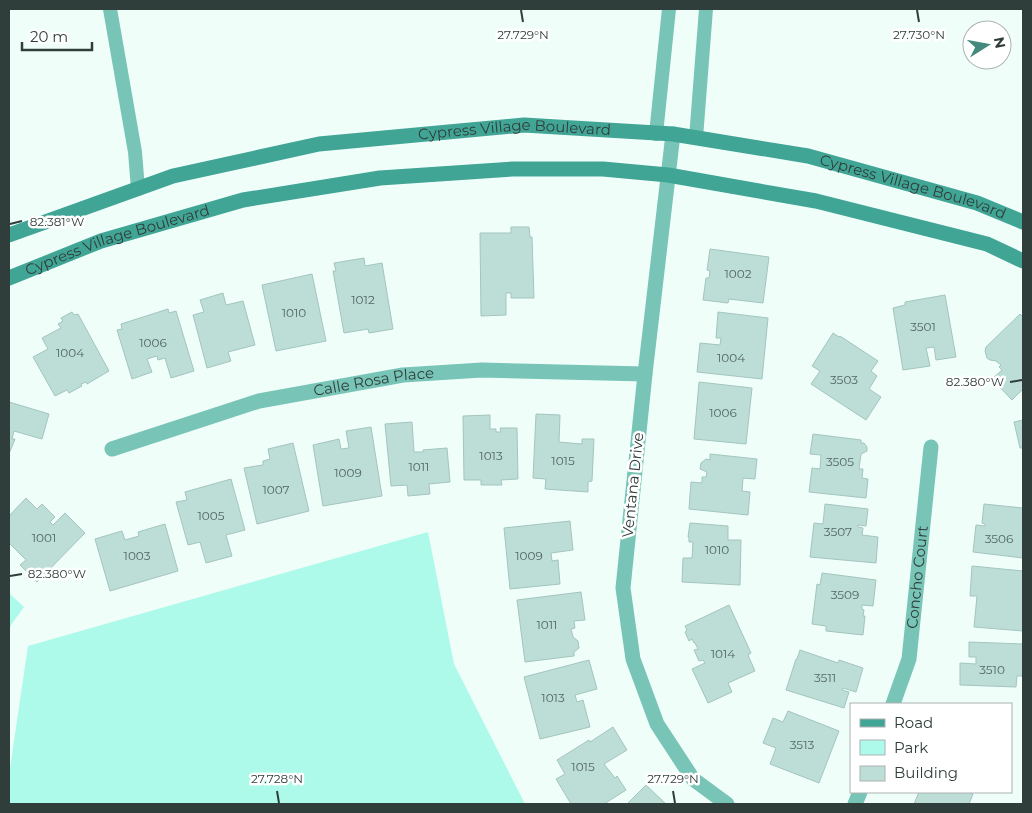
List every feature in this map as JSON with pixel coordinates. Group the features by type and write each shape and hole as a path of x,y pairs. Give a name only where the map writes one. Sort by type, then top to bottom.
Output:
{"street":[{"name":"Cypress Village Boulevard","path":"9,235 173,176 319,144 432,132 524,125 673,134 808,156 977,203 1023,222"},
{"name":"Ventana Drive","path":"673,134 622,588 633,659 657,724 693,779 727,804"},
{"name":"Cypress Village Boulevard","path":"9,278 101,241 243,200 380,178 513,169 602,169 668,175 816,201 987,244 1023,260"},
{"name":"Calle Rosa Place","path":"112,449 259,401 403,374 482,370 645,374"},
{"name":"Concho Court","path":"892,703 909,659 932,447"}],"lane":[{"path":"110,9 135,152 138,189"},
{"path":"656,134 669,9"},
{"path":"696,138 706,9"}],"green space":[{"path":"428,532 454,664 525,804 9,804 9,775 28,646"},
{"path":"9,593 24,607 11,625 9,632"}],"building":[{"path":"511,227 529,227 530,237 532,237 534,298 511,298 511,293 506,293 506,315 481,316 480,233 511,233"},
{"path":"710,249 769,257 763,303 729,299 728,303 703,300 706,278 709,278 710,271 707,270"},
{"path":"364,258 365,266 382,263 393,329 369,333 368,329 344,333 333,271 336,271 334,263"},
{"path":"312,274 326,341 276,351 262,285"},
{"path":"223,293 226,305 243,301 255,345 228,352 231,361 207,368 193,315 204,312 200,300"},
{"path":"945,295 956,357 936,360 934,347 926,348 930,366 903,370 893,308 905,305 905,302"},
{"path":"168,309 169,313 176,311 194,371 171,378 165,358 158,360 157,356 147,359 152,372 132,379 117,330 122,329 121,324"},
{"path":"72,312 74,315 78,314 109,371 87,384 86,382 81,384 82,386 69,393 67,390 55,396 33,357 48,349 42,338 61,328 58,324 63,321 61,318"},
{"path":"718,312 768,318 762,379 697,372 700,343 720,345 721,338 716,338"},
{"path":"1020,314 1023,317 1023,389 1012,400 992,379 1002,370 999,367 1001,365 987,358 985,351 986,347"},
{"path":"833,333 878,361 871,371 877,376 869,389 881,397 866,420 811,384 820,371 812,366"},
{"path":"699,382 752,388 746,444 694,439"},
{"path":"9,402 49,414 42,439 14,431 12,439 15,439 9,454"},
{"path":"536,414 560,415 559,442 582,444 582,439 594,439 592,481 588,482 588,492 545,489 546,479 533,478"},
{"path":"490,415 490,429 496,429 496,432 501,432 500,428 517,428 518,479 501,480 502,485 481,485 481,480 464,480 463,416"},
{"path":"1023,420 1023,448 1020,448 1014,422"},
{"path":"412,422 414,452 447,448 450,482 429,484 430,494 408,496 407,485 391,486 385,424"},
{"path":"371,427 382,496 323,506 313,445 339,439 341,449 349,448 346,431"},
{"path":"813,434 861,440 861,443 864,443 867,451 861,454 859,469 863,469 862,478 868,479 866,498 809,492 812,468 820,469 821,455 810,454"},
{"path":"293,443 309,511 257,524 244,468 263,465 263,461 270,459 268,449"},
{"path":"710,454 757,459 755,479 743,478 742,491 750,492 748,515 689,509 691,482 702,483 702,477 706,477 707,472 700,469 701,463 706,459 710,460"},
{"path":"231,479 245,530 226,535 232,556 206,563 200,542 188,545 176,502 187,500 185,492"},
{"path":"26,498 37,509 42,504 55,517 50,522 53,525 65,513 85,533 37,582 20,565 26,560 9,543 9,516"},
{"path":"825,504 868,509 866,526 858,525 858,527 863,528 862,535 878,537 876,563 810,557 814,523 823,524"},
{"path":"984,504 1023,508 1023,558 973,552 976,525 985,526 982,523"},
{"path":"570,521 573,550 551,553 552,561 558,560 560,584 510,589 504,528"},
{"path":"690,523 728,526 728,540 741,540 740,585 682,582 683,558 692,558 693,542 689,542 688,537"},
{"path":"165,524 178,571 110,591 95,539 122,531 125,540 139,536 138,532"},
{"path":"972,566 1023,571 1023,631 974,627 977,596 970,596"},
{"path":"822,573 876,580 873,606 862,605 864,610 863,616 865,616 863,635 826,631 826,626 812,624 817,584 820,585"},
{"path":"581,592 585,620 574,621 575,628 571,629 573,637 578,641 579,648 574,652 574,656 525,662 517,600"},
{"path":"729,605 751,653 748,655 755,671 728,683 732,692 708,703 692,669 705,663 703,660 699,661 694,650 698,649 692,639 689,641 685,632 687,630 685,626"},
{"path":"969,642 1023,644 1023,676 1017,676 1016,687 960,685 960,663 976,664 976,657 969,657"},
{"path":"800,650 838,663 839,660 863,668 856,692 843,688 842,690 849,692 844,708 786,690"},
{"path":"589,660 597,689 575,695 577,702 583,700 590,727 540,739 524,677"},
{"path":"788,711 839,731 819,783 770,764 776,748 763,743 773,718 783,722"},
{"path":"613,727 627,750 604,764 615,778 617,776 626,790 604,804 571,804 556,779 565,774 557,760"},
{"path":"646,785 666,804 627,804"},
{"path":"919,793 970,793 973,794 969,804 914,804"}]}
